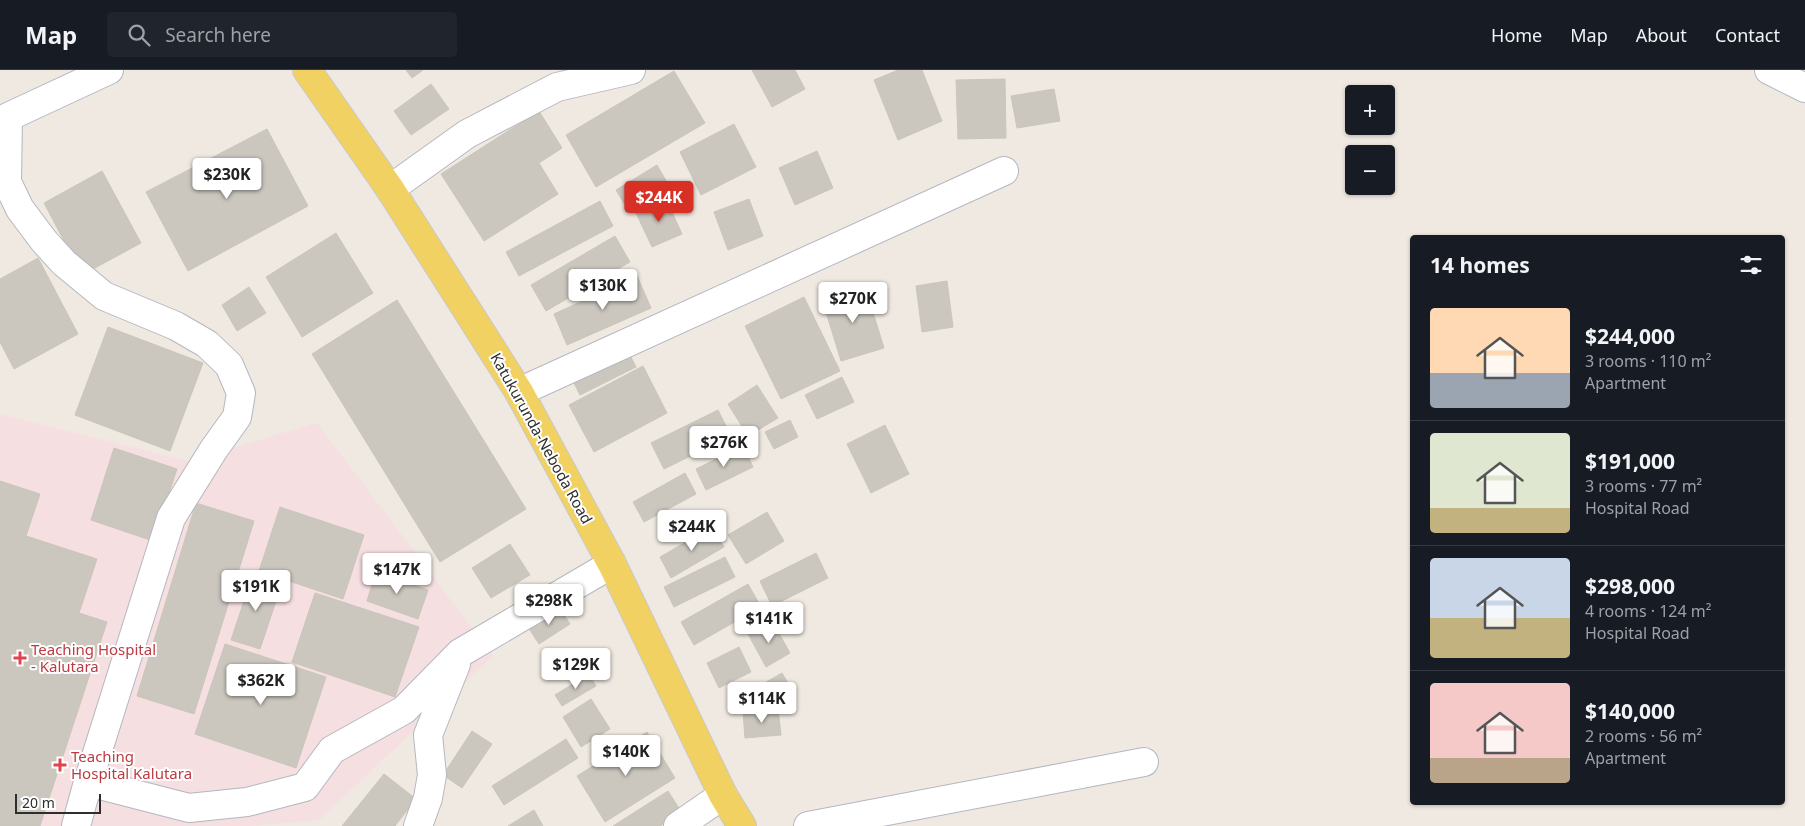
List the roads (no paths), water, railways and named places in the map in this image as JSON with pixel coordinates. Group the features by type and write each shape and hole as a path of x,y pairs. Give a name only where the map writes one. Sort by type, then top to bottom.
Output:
{"main road":[{"name":"Katukurunda-Neboda Road","path":"307,70 390,189 519,392 612,564 723,795 742,826"}],"street":[{"path":"76,826 88,782 171,518 214,449 237,417 241,393 229,365 207,344 176,326 104,296 64,264 10,207 4,120 109,70"},
{"path":"390,189 467,134 557,87 631,70"},
{"path":"1770,70 1805,88"},
{"path":"519,392 1004,171"},
{"path":"88,782 189,808 247,802 305,787 332,750 404,710 460,653 612,564"},
{"path":"418,826 428,798 432,775 428,736 460,653"},
{"path":"808,826 1144,762"},
{"path":"678,826 723,795"}],"place":[{"name":"Teaching Hospital - Kalutara","path":"20,658"},
{"name":"Teaching Hospital Kalutara","path":"60,765"}]}
